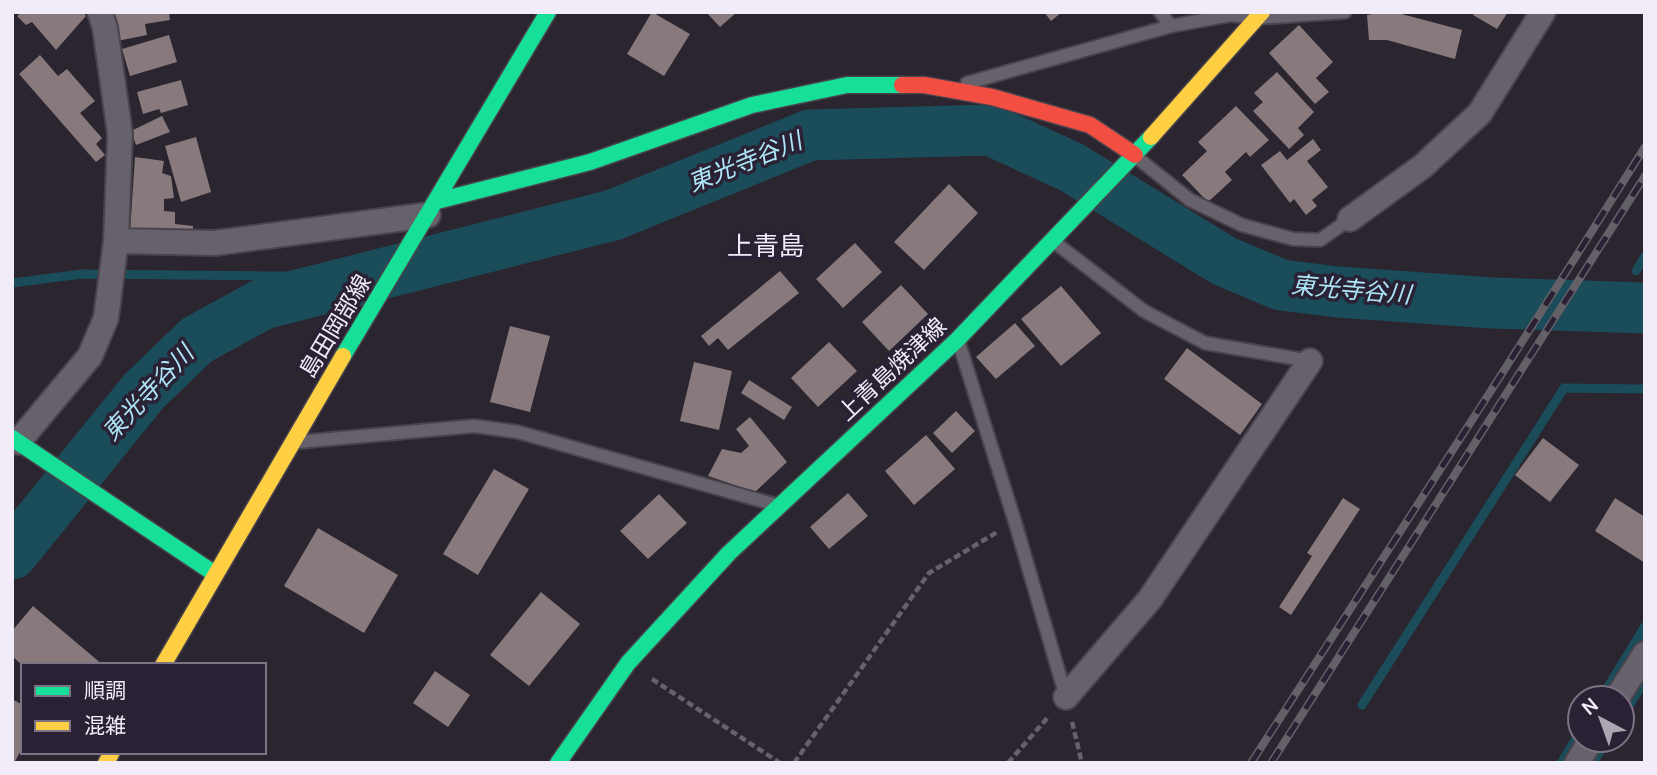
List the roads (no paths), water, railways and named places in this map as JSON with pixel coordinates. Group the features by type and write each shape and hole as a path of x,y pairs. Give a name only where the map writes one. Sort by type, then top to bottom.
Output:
{"main road":[{"name":"島田岡部線","path":"164,663 291,443 548,12"},
{"name":"上青島焼津線","path":"558,763 628,663 729,553 957,340 1135,155 1259,15"},
{"path":"432,208 590,162 765,102 847,85 924,85 992,97 1090,125 1135,155"},
{"path":"21,444 215,574"}],"street":[{"path":"21,444 90,356 106,318 116,241 121,134 105,28 100,12"},
{"path":"1350,219 1423,166 1480,113 1543,12"},
{"path":"116,241 215,243 432,208"},
{"path":"1066,697 1150,599 1310,361"},
{"path":"1626,684 1645,654"}],"lane":[{"path":"1160,12 1171,26"},
{"path":"951,90 979,78 1171,26 1231,15 1345,12"},
{"path":"1135,155 1190,200 1242,225 1293,239 1320,240 1350,219"},
{"path":"1057,236 1144,311 1205,343 1310,361"},
{"path":"957,340 1015,522 1066,697"},
{"path":"291,443 485,427 518,432 779,506"}],"waterway":[{"name":"東光寺谷川","path":"12,554 144,391 197,340 263,304 613,215 810,135 990,130 1071,167 1224,261 1281,285 1338,292 1492,303 1645,308"},
{"path":"413,250 430,262"},
{"path":"12,283 82,274 290,276 393,255"},
{"path":"1636,271 1645,256"},
{"path":"1362,705 1564,388 1645,389"},
{"path":"1610,684 1645,626"},
{"path":"1636,694 1645,680"},
{"path":"1561,763 1567,754"},
{"path":"1593,763 1598,754"}],"railway":[{"path":"1251,763 1645,147"},
{"path":"1271,763 1645,176"}],"district":[{"name":"上青島","path":"766,246"}]}
